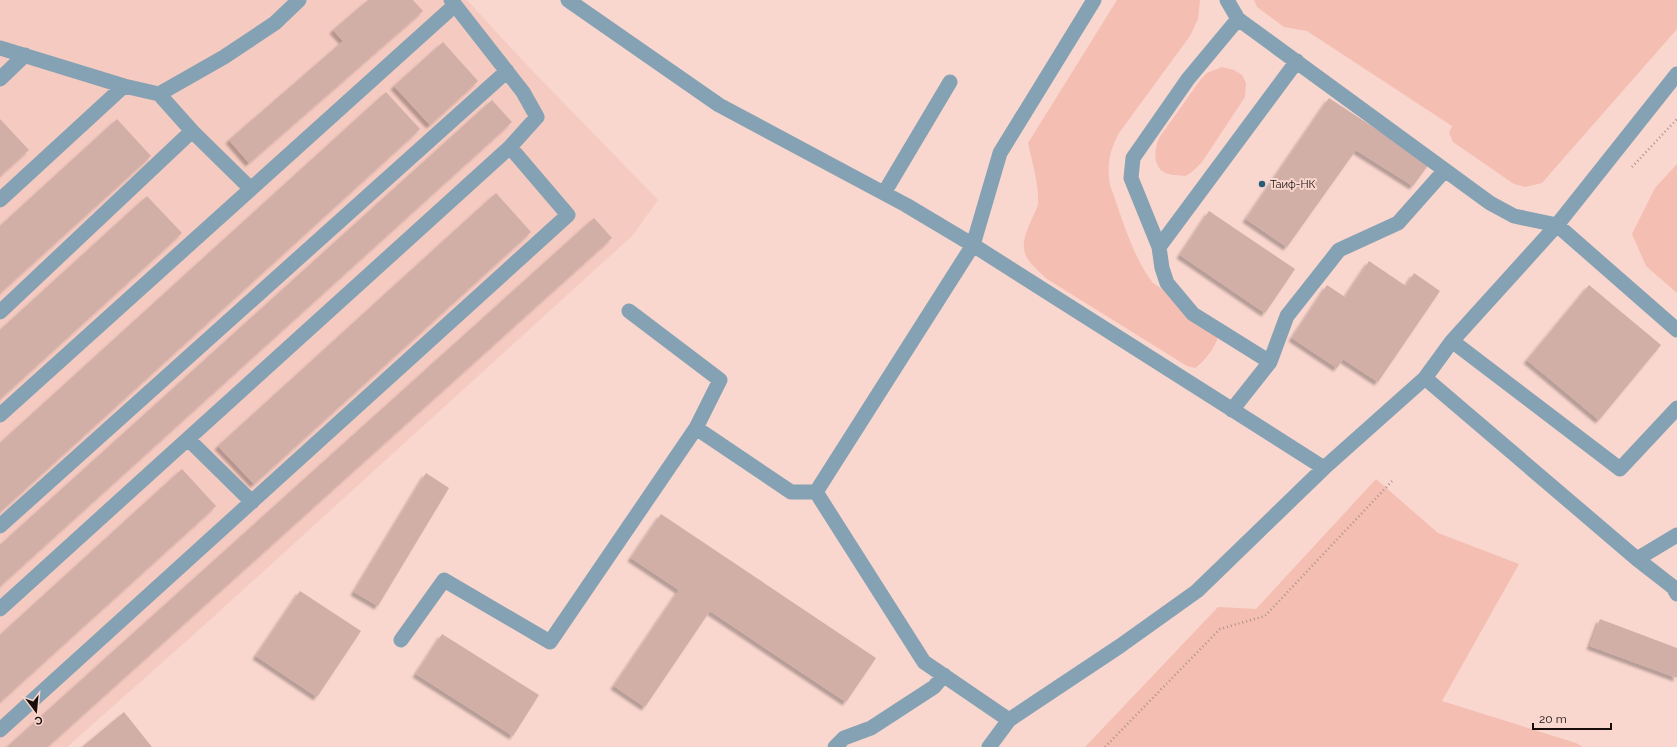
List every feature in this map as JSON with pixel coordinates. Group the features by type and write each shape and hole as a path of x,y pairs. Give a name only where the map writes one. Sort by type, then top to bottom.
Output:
{"lane":[{"path":"159,94 224,57 275,23 299,0"},
{"path":"568,0 719,105 884,193 973,245 1324,468"},
{"path":"816,492 973,245 1000,153 1094,0"},
{"path":"1227,0 1238,19 1490,203 1514,216 1557,225 1677,330"},
{"path":"0,415 251,189 453,2 523,92 536,117 510,147 0,609"},
{"path":"1238,19 1188,79 1133,158 1131,178 1159,248 1162,268 1167,283 1193,314 1270,362"},
{"path":"0,48 124,86 159,94 192,131 251,189"},
{"path":"0,79 25,56"},
{"path":"1159,248 1297,61"},
{"path":"0,526 506,71"},
{"path":"989,747 1009,720 1120,646 1197,591 1324,468 1424,378 1452,341 1557,225 1677,74"},
{"path":"884,193 950,82"},
{"path":"0,200 124,86"},
{"path":"0,312 192,131"},
{"path":"0,730 568,215 510,147"},
{"path":"1232,410 1270,362 1287,316 1339,250 1398,223 1446,170"},
{"path":"400,640 444,580 550,642 696,428 720,380 629,311"},
{"path":"1452,341 1620,469 1677,408"},
{"path":"1424,378 1637,559 1673,587 1677,594"},
{"path":"696,428 791,492 816,492"},
{"path":"188,439 252,502"},
{"path":"816,492 924,662 1009,720"},
{"path":"1637,559 1677,535"},
{"path":"835,747 844,738 871,728 934,687 944,675"}],"path":[{"path":"1631,168 1677,119"},
{"path":"1105,747 1220,629 1265,616 1394,479"}],"shaded area":[{"path":"0,0 467,0 524,62 658,200 632,236 200,629 67,747 0,747"},
{"path":"1117,0 1200,0 1198,19 1190,36 1119,133 1111,152 1109,171 1110,185 1123,223 1139,261 1146,273 1153,283 1211,322 1216,331 1217,340 1213,348 1204,360 1195,368 1187,366 1047,279 1028,260 1025,254 1024,240 1038,204 1036,181 1028,143"},
{"path":"1254,0 1677,0 1677,29 1542,183 1525,187 1514,184 1453,142 1449,133 1452,126 1307,31 1284,27 1257,7"},
{"path":"1222,67 1234,70 1242,75 1246,83 1245,97 1202,162 1190,174 1185,176 1163,172 1159,168 1156,157 1159,138 1201,79 1207,73"},
{"path":"1677,164 1677,293 1646,266 1632,234 1655,188"},
{"path":"1376,479 1438,533 1519,564 1442,701 1576,743 1583,747 1085,747 1218,607 1256,609"}],"building":[{"path":"368,0 413,0 423,11 249,163 229,140 343,41 333,30"},
{"path":"443,42 478,81 430,125 394,86"},
{"path":"386,92 420,129 0,512 0,443"},
{"path":"1329,98 1429,164 1413,186 1356,150 1287,247 1246,219"},
{"path":"492,100 512,122 0,586 0,545"},
{"path":"0,119 29,150 0,176"},
{"path":"117,119 151,156 0,293 0,226"},
{"path":"496,193 531,232 254,484 218,446"},
{"path":"147,196 182,233 0,399 0,330"},
{"path":"1209,211 1295,269 1265,313 1180,255"},
{"path":"594,218 612,238 47,747 7,747"},
{"path":"1369,261 1406,286 1414,273 1440,291 1378,382 1343,359 1337,368 1292,338 1327,285 1345,297"},
{"path":"1589,285 1661,345 1599,420 1527,360"},
{"path":"182,469 216,506 0,702 0,635"},
{"path":"426,473 449,488 378,606 354,592"},
{"path":"661,514 876,658 846,702 710,611 645,707 614,686 679,590 631,558"},
{"path":"300,591 361,631 317,697 256,656"},
{"path":"1600,619 1677,648 1677,678 1590,646"},
{"path":"442,634 539,695 513,736 416,674"},
{"path":"124,712 152,747 82,747"}],"place":[{"name":"Таиф-НК","path":"1262,184"}]}
